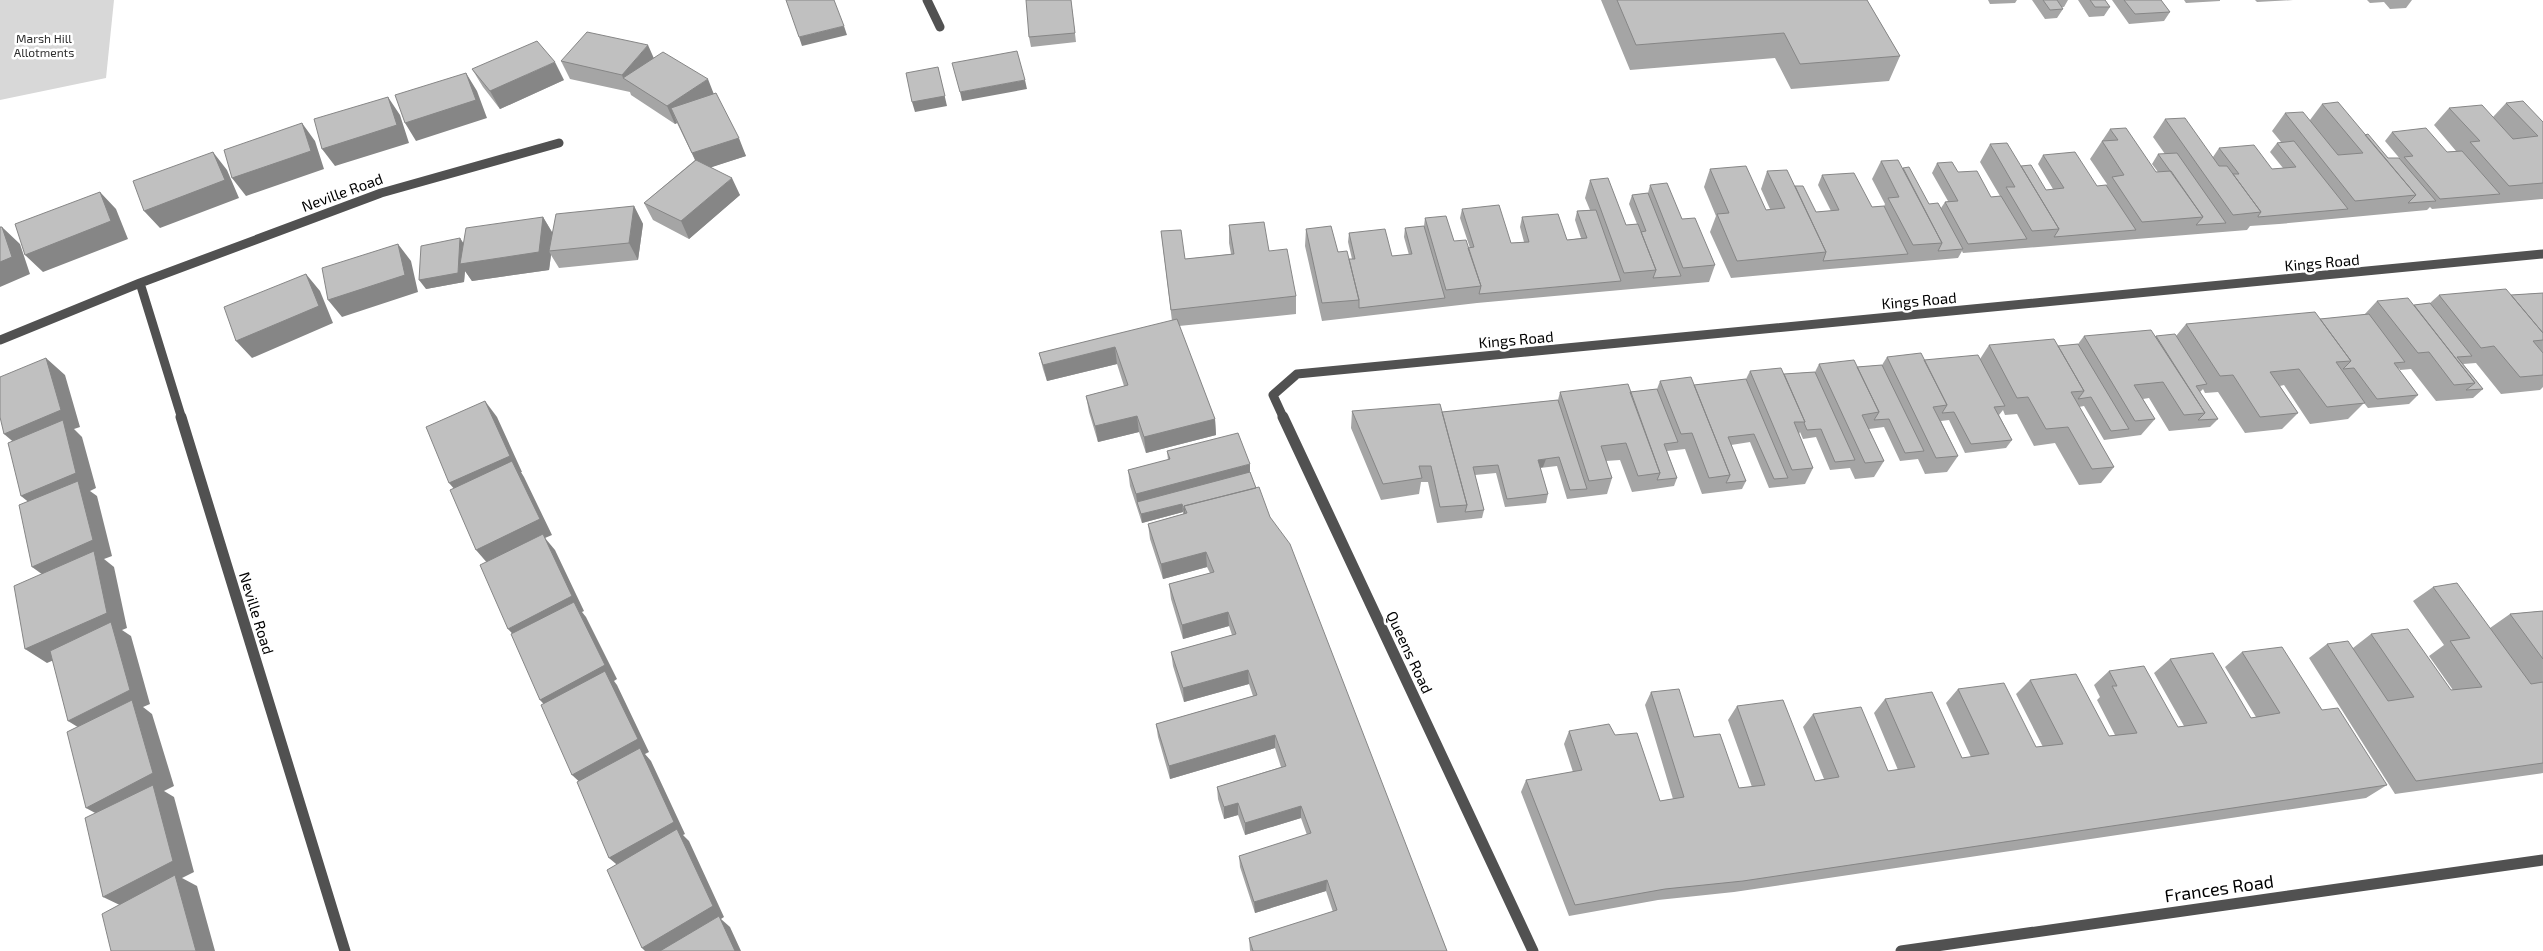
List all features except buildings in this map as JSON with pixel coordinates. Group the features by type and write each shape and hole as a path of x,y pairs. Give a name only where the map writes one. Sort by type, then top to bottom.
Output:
{"street":[{"path":"927,0 940,26"},
{"name":"Neville Road","path":"0,340 140,283 381,193 559,143"},
{"name":"Kings Road","path":"1297,374 2543,254"},
{"name":"Neville Road","path":"140,283 345,951"},
{"name":"Queens Road","path":"1297,374 1273,395 1533,951"},
{"name":"Frances Road","path":"1901,951 2543,860"}],"green space":[{"name":"Marsh Hill Allotments","path":"0,0 114,0 106,78 0,100"}]}
